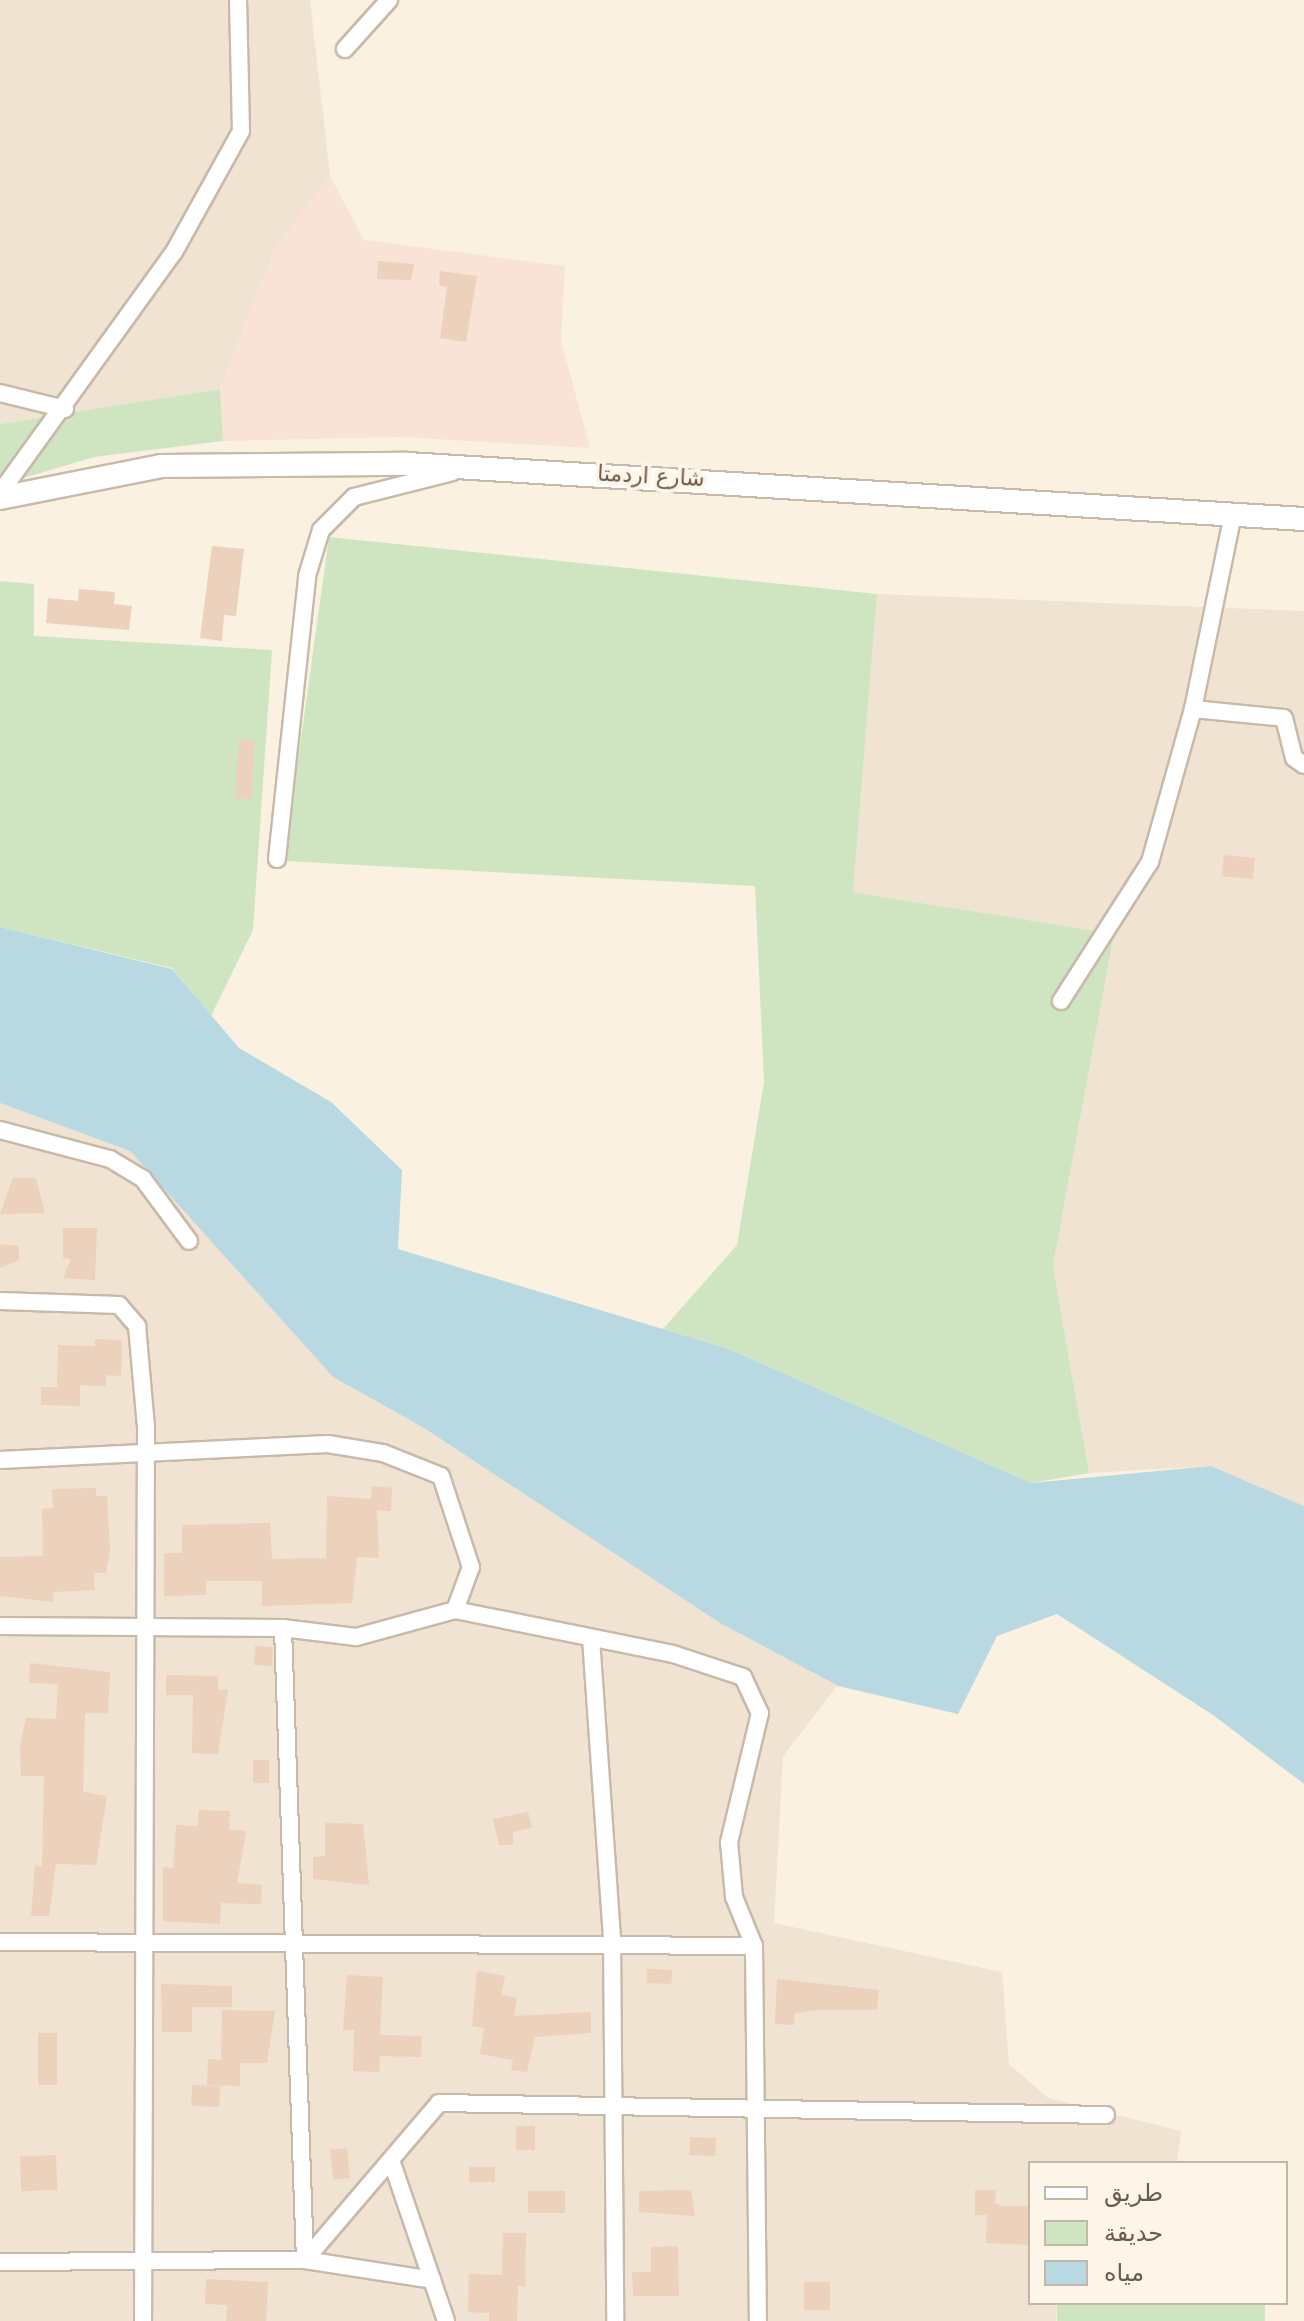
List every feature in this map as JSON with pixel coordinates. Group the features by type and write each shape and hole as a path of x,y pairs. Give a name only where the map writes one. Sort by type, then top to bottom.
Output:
{"main road":[{"name":"شارع اردمتا","path":"0,496 161,466 474,467 1304,519"}],"street":[{"path":"0,496 65,409 174,252 241,131 238,0"},
{"path":"345,49 389,0"},
{"path":"0,393 65,409"},
{"path":"277,859 307,576 321,530 354,497 474,467"},
{"path":"1061,1001 1142,881 1193,709 1233,514"},
{"path":"1193,709 1284,718 1294,758 1304,765"},
{"path":"0,1130 110,1159 143,1179 189,1241"},
{"path":"0,1301 119,1305 133,1312 145,1457 143,2321"},
{"path":"0,1460 145,1457 328,1444 383,1453 441,1476 471,1567 455,1610"},
{"path":"0,1626 283,1628 356,1637 455,1610 591,1638 743,1677 760,1713 729,1842 734,1897 754,1946 758,2321"},
{"path":"283,1628 305,2260"},
{"path":"591,1638 612,1940 615,2321"},
{"path":"0,1942 295,1946 612,1940 754,1946"},
{"path":"305,2260 439,2103 755,2105 1106,2115"},
{"path":"391,2160 446,2321"},
{"path":"0,2262 305,2260 432,2280"}],"shaded area":[{"path":"0,0 310,0 330,176 275,248 220,389 0,424"},
{"path":"330,176 364,240 565,266 561,341 590,448 400,437 223,441 220,389 275,248"},
{"path":"877,594 1304,611 1304,1506 1211,1466 1089,1473 1053,1266 1114,934 853,892"},
{"path":"0,1103 130,1151 333,1377 424,1428 720,1623 837,1686 783,1756 774,1923 1002,1972 1009,2064 1048,2098 1181,2131 1177,2161 1028,2161 1028,2305 1057,2305 1056,2321 0,2321"}],"green space":[{"path":"220,389 223,441 94,457 0,485 0,424"},
{"path":"329,537 877,594 853,892 1114,934 1053,1266 1089,1473 1031,1483 729,1349 663,1329 737,1245 764,1082 755,886 284,861"},
{"path":"0,581 34,584 34,636 272,650 253,930 211,1016 172,968 0,927"},
{"path":"1057,2305 1265,2305 1265,2321 1057,2321"}],"water":[{"path":"0,927 172,969 239,1048 331,1102 402,1170 398,1249 729,1349 1031,1483 1211,1466 1304,1506 1304,1784 1213,1715 1057,1614 997,1636 958,1714 838,1686 720,1623 424,1428 333,1377 130,1151 0,1103"}],"building":[{"path":"378,261 414,264 411,280 377,279"},
{"path":"440,271 477,276 466,342 440,338 447,287 439,285"},
{"path":"212,546 244,549 236,616 224,615 222,641 200,638"},
{"path":"79,589 115,592 114,604 132,606 129,630 46,623 48,598 78,601"},
{"path":"239,740 255,741 251,799 235,798"},
{"path":"1224,855 1255,858 1253,879 1222,876"},
{"path":"13,1178 36,1178 45,1213 0,1214"},
{"path":"63,1228 97,1228 95,1280 63,1278 71,1259 63,1258"},
{"path":"0,1244 19,1246 19,1260 0,1268"},
{"path":"95,1339 122,1340 121,1376 106,1375 106,1386 80,1385 80,1406 41,1405 41,1387 57,1387 58,1345 95,1346"},
{"path":"372,1486 392,1488 391,1511 377,1510 379,1558 357,1557 352,1603 262,1606 262,1581 206,1581 206,1595 164,1596 164,1553 182,1553 182,1525 270,1523 272,1559 326,1558 327,1496 371,1499"},
{"path":"96,1488 96,1496 107,1496 110,1550 106,1573 94,1573 95,1590 53,1592 54,1602 0,1596 0,1557 43,1556 42,1509 53,1508 52,1489"},
{"path":"255,1646 273,1647 272,1666 254,1665"},
{"path":"30,1663 110,1672 108,1713 85,1713 83,1792 107,1796 96,1865 56,1864 49,1916 31,1916 35,1866 42,1867 44,1776 21,1776 20,1745 26,1718 56,1719 58,1684 29,1683"},
{"path":"166,1675 218,1676 218,1690 228,1690 218,1754 192,1753 193,1695 166,1695"},
{"path":"253,1760 269,1760 269,1783 253,1783"},
{"path":"199,1810 230,1811 229,1830 246,1831 237,1883 262,1885 261,1904 221,1903 220,1924 163,1921 163,1867 173,1868 176,1825 198,1826"},
{"path":"528,1812 532,1828 513,1832 513,1845 499,1845 493,1819"},
{"path":"325,1823 363,1824 369,1885 313,1879 313,1857 325,1856"},
{"path":"647,1969 672,1970 671,1984 647,1983"},
{"path":"477,1971 505,1976 501,1995 517,1998 514,2016 591,2012 591,2033 535,2037 527,2072 511,2070 513,2060 480,2054 484,2028 472,2026"},
{"path":"347,1975 383,1977 380,2035 422,2036 421,2057 380,2056 379,2072 353,2071 354,2030 343,2030"},
{"path":"777,1979 879,1990 877,2010 816,2010 795,2013 794,2025 775,2024"},
{"path":"161,1984 232,1986 232,2007 192,2007 192,2032 162,2032"},
{"path":"222,2010 275,2011 267,2063 240,2063 240,2086 207,2085 208,2059 221,2060"},
{"path":"38,2033 57,2033 57,2085 38,2085"},
{"path":"192,2085 220,2086 219,2107 191,2106"},
{"path":"516,2126 535,2126 535,2150 516,2150"},
{"path":"690,2137 716,2138 715,2156 689,2155"},
{"path":"347,2148 350,2178 333,2180 330,2150"},
{"path":"56,2155 57,2190 21,2191 20,2156"},
{"path":"469,2167 495,2167 495,2182 469,2182"},
{"path":"691,2190 695,2216 639,2212 639,2191"},
{"path":"975,2190 996,2190 995,2203 1003,2206 1028,2206 1028,2245 986,2243 987,2215 975,2215"},
{"path":"528,2191 565,2191 565,2213 528,2213"},
{"path":"503,2233 526,2233 525,2286 518,2286 517,2321 489,2321 489,2313 468,2312 469,2274 502,2275"},
{"path":"678,2246 679,2296 633,2296 632,2272 651,2272 651,2247"},
{"path":"206,2279 268,2282 266,2321 226,2321 227,2305 205,2304"},
{"path":"804,2282 830,2282 830,2310 804,2310"}]}
